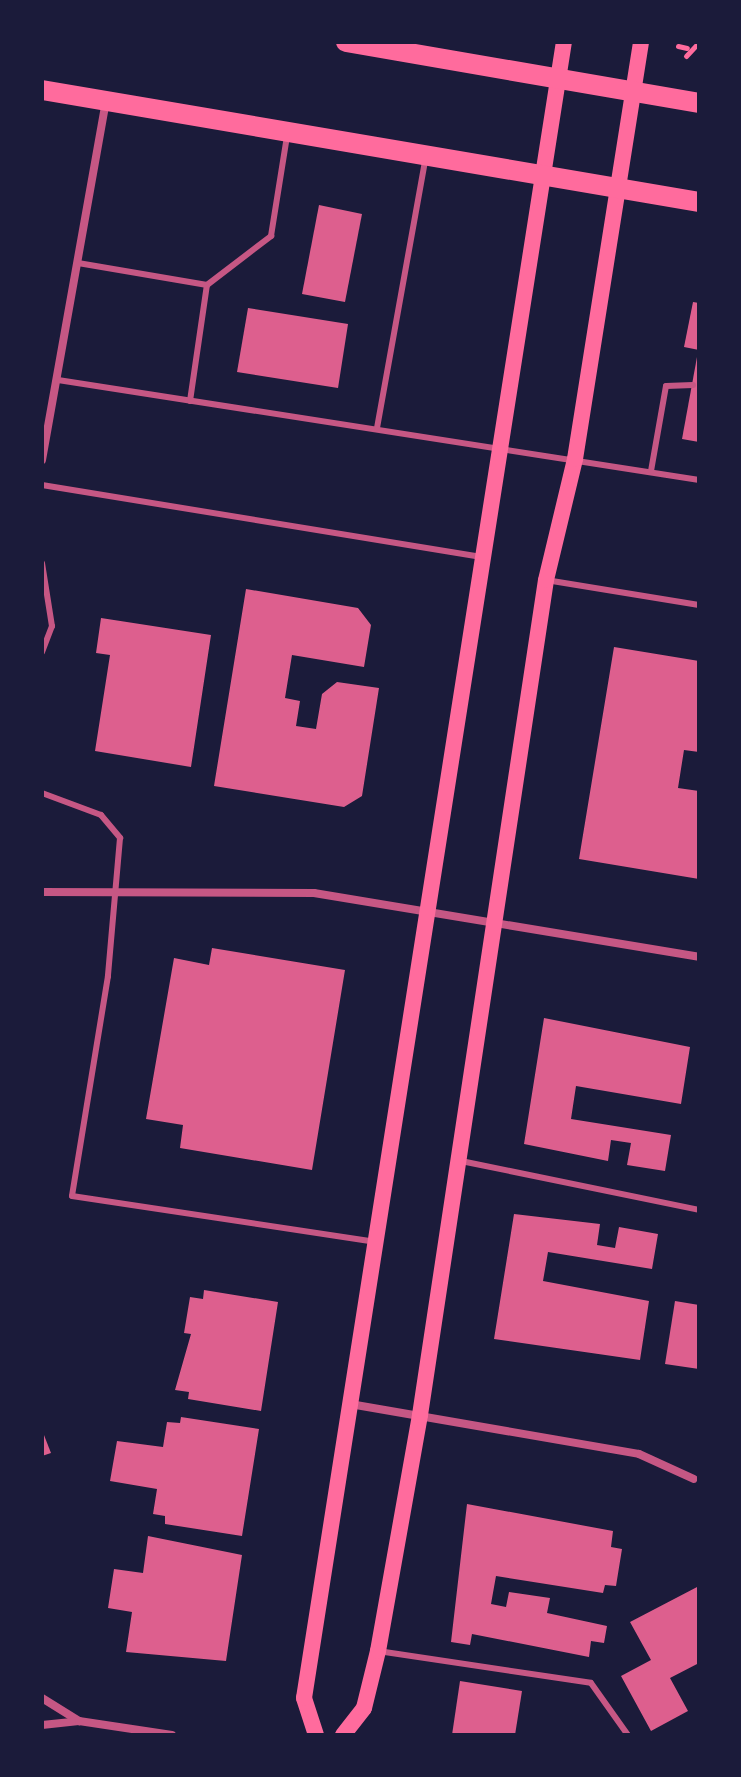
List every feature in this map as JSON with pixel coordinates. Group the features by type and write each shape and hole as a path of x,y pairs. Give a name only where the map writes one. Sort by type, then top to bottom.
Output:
{"main road":[{"path":"346,42 699,103"},
{"path":"316,1735 304,1698 564,42"},
{"path":"343,1735 364,1708 378,1651 420,1415 498,922 546,580 575,459 641,42"},
{"path":"42,90 699,202"}],"street":[{"path":"42,460 106,101"},
{"path":"42,892 256,887 426,910 699,957"},
{"path":"349,1404 639,1454 694,1479"},
{"path":"42,1698 79,1721"},
{"path":"42,1725 79,1721 172,1735"}],"lane":[{"path":"190,401 207,285 271,236 287,133"},
{"path":"377,428 426,156"},
{"path":"78,263 207,285"},
{"path":"58,380 699,480"},
{"path":"651,471 666,386 693,385"},
{"path":"42,485 483,557"},
{"path":"42,563 52,626 42,652"},
{"path":"546,580 699,605"},
{"path":"42,793 101,815 120,838 120,888 72,1196 375,1242"},
{"path":"461,1161 699,1210"},
{"path":"378,1651 591,1683 628,1735"}],"path":[{"path":"678,46 687,48 699,42"},
{"path":"686,56 687,48"}],"building":[{"path":"319,205 362,214 345,302 302,294"},
{"path":"693,302 699,303 699,350 684,347"},
{"path":"248,308 348,324 338,388 237,372"},
{"path":"699,357 699,442 682,439"},
{"path":"246,589 358,608 371,625 364,667 292,655 285,698 300,701 296,726 316,729 322,694 337,682 379,688 362,796 344,807 214,786"},
{"path":"101,618 211,635 191,767 95,751 110,655 96,653"},
{"path":"614,647 699,661 699,752 684,750 678,788 699,791 699,879 579,859"},
{"path":"212,948 345,970 312,1170 180,1148 183,1125 146,1119 174,958 209,965"},
{"path":"544,1018 690,1047 681,1104 576,1086 571,1119 671,1135 665,1171 627,1165 631,1143 611,1140 608,1161 524,1144"},
{"path":"514,1214 600,1224 597,1245 615,1248 619,1227 658,1234 652,1269 548,1252 543,1281 649,1301 640,1360 494,1339"},
{"path":"204,1290 278,1302 261,1411 188,1399 189,1392 175,1390 191,1334 184,1333 190,1297 203,1299"},
{"path":"675,1301 699,1305 699,1369 665,1364"},
{"path":"181,1417 259,1429 242,1536 165,1524 165,1516 153,1514 157,1489 110,1481 117,1441 163,1447 167,1422 180,1423"},
{"path":"42,1430 51,1453 42,1456"},
{"path":"467,1504 613,1531 611,1547 622,1549 616,1586 605,1585 603,1593 496,1576 491,1604 506,1607 509,1592 550,1598 547,1613 607,1626 604,1643 591,1641 589,1657 472,1634 470,1645 451,1642"},
{"path":"148,1536 242,1555 226,1661 126,1652 132,1612 108,1608 114,1569 143,1573"},
{"path":"699,1586 699,1663 670,1678 688,1711 651,1731 621,1676 651,1660 630,1622"},
{"path":"460,1681 522,1691 515,1735 452,1735"}]}
